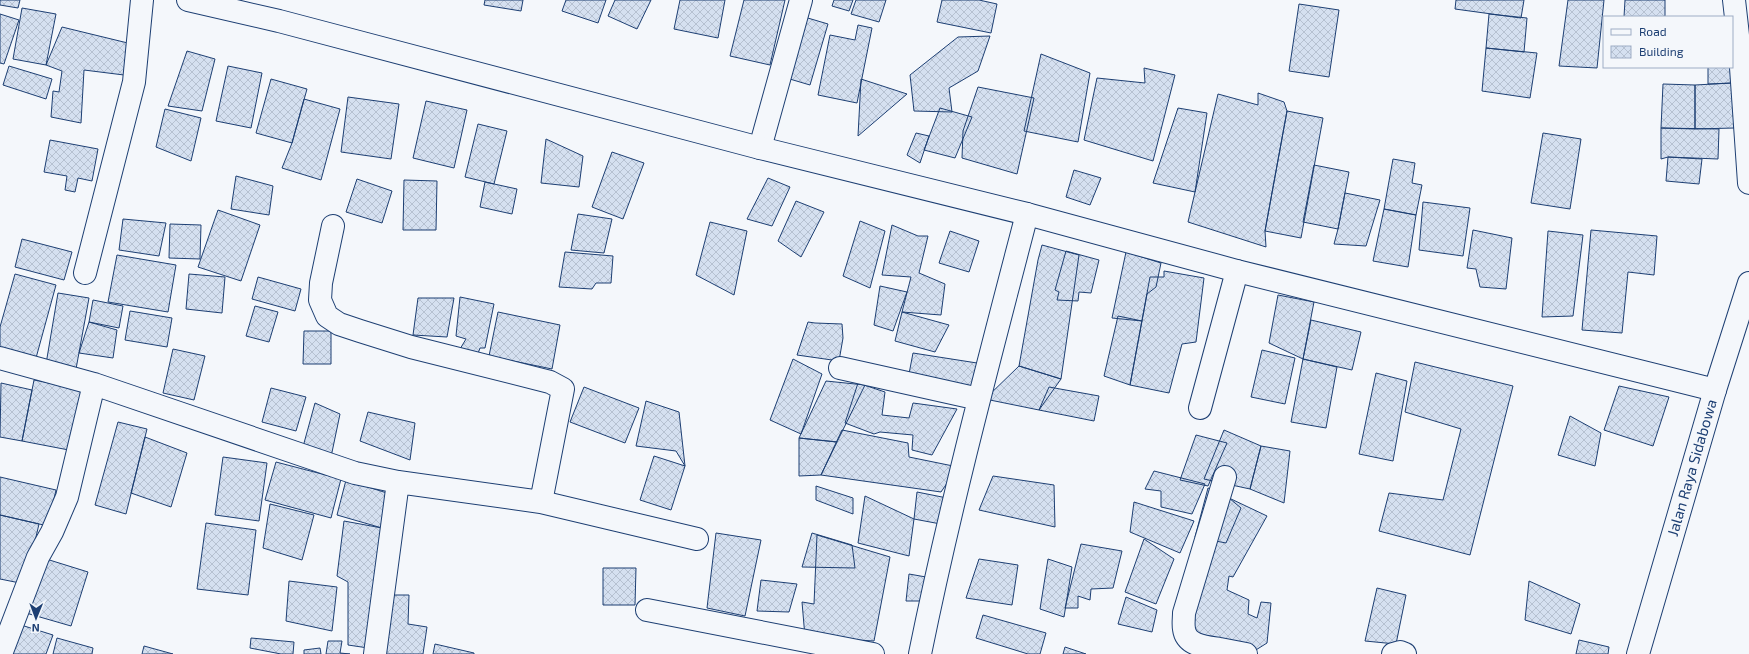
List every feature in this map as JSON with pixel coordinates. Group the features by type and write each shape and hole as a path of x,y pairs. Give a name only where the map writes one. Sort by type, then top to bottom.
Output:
{"main road":[{"path":"85,273 134,82 142,0"},
{"path":"188,0 279,21 760,148 1027,214 1237,270 1715,390"},
{"path":"760,148 801,0"},
{"path":"1734,0 1740,53 1749,183"},
{"path":"920,654 931,599 979,399 1027,214"},
{"path":"333,226 321,283 320,300 327,316 339,324 411,347 550,382 564,389 542,502"},
{"path":"1200,408 1237,270"},
{"name":"Jalan Raya Sidabowa","path":"1638,654 1715,390 1749,283"},
{"path":"0,358 94,384 354,473 398,482 542,502 697,540"},
{"path":"840,368 979,399"},
{"path":"1,654 38,557 52,532 67,497 94,384"},
{"path":"1225,477 1184,613 1184,629 1186,636 1195,644 1219,652 1246,654"},
{"path":"375,654 398,482"},
{"path":"647,610 873,654"},
{"path":"1393,654 1400,652 1405,654"}],"building":[{"path":"0,0 20,0 18,8 0,5"},
{"path":"485,0 523,0 521,11 484,5"},
{"path":"566,0 606,0 598,23 562,11"},
{"path":"615,0 651,0 637,29 608,16"},
{"path":"680,0 725,0 718,38 674,29"},
{"path":"744,0 785,0 770,65 730,56"},
{"path":"834,0 853,0 849,11 832,6"},
{"path":"856,0 886,0 879,22 851,14"},
{"path":"942,0 979,0 997,4 991,33 937,22"},
{"path":"1456,0 1524,0 1521,18 1455,9"},
{"path":"1568,0 1604,0 1597,68 1559,66"},
{"path":"1625,0 1665,0 1665,16 1624,16"},
{"path":"1299,4 1339,10 1329,77 1289,71"},
{"path":"22,8 56,14 46,65 13,59"},
{"path":"0,14 19,20 4,64 0,63"},
{"path":"1489,14 1527,18 1524,52 1486,48"},
{"path":"801,16 828,24 810,85 783,77"},
{"path":"858,25 872,28 857,103 818,95 830,35 855,40"},
{"path":"62,27 136,45 132,76 84,70 81,123 51,117 53,91 59,92 62,71 46,65"},
{"path":"990,36 978,71 949,88 952,112 914,111 910,75 958,37"},
{"path":"1486,48 1537,53 1530,98 1482,91"},
{"path":"187,51 215,59 202,111 168,106"},
{"path":"1041,54 1090,73 1078,142 1024,131"},
{"path":"9,66 52,79 46,99 3,85"},
{"path":"228,66 262,73 251,128 216,121"},
{"path":"1144,68 1175,75 1153,161 1084,140 1097,78 1145,83"},
{"path":"1708,68 1732,68 1732,83 1708,84"},
{"path":"271,79 307,89 292,143 256,133"},
{"path":"861,79 907,94 858,136"},
{"path":"1732,83 1734,128 1695,129 1695,85"},
{"path":"1663,84 1695,85 1695,129 1661,128"},
{"path":"978,87 1034,98 1017,174 962,158 963,131"},
{"path":"1258,93 1284,102 1287,111 1265,231 1266,247 1188,222 1218,94 1258,105"},
{"path":"348,97 399,104 391,159 341,152"},
{"path":"304,99 340,109 321,180 282,168 292,143"},
{"path":"426,101 467,110 454,168 413,158"},
{"path":"940,108 972,117 955,158 924,150"},
{"path":"1178,108 1207,113 1195,192 1153,183"},
{"path":"165,109 201,118 191,161 156,147"},
{"path":"1287,111 1323,118 1301,238 1265,231"},
{"path":"478,124 507,131 494,184 465,177"},
{"path":"1661,128 1719,129 1718,159 1668,157 1661,159"},
{"path":"916,133 929,136 920,163 907,155"},
{"path":"1543,133 1581,139 1570,209 1531,203"},
{"path":"546,139 583,156 579,187 541,183"},
{"path":"50,140 98,149 92,181 78,178 75,192 65,190 67,176 44,172"},
{"path":"612,152 644,163 623,219 592,207"},
{"path":"1668,157 1702,159 1699,184 1666,181"},
{"path":"1393,159 1415,163 1412,183 1422,185 1416,215 1384,209"},
{"path":"1314,165 1349,172 1338,229 1303,222"},
{"path":"1074,170 1101,178 1090,205 1066,197"},
{"path":"236,176 273,186 269,215 231,209"},
{"path":"768,178 790,187 772,226 747,219"},
{"path":"357,179 392,191 382,223 346,212"},
{"path":"404,180 437,181 436,230 403,230"},
{"path":"485,182 517,189 512,214 480,207"},
{"path":"1345,193 1380,200 1366,246 1334,244"},
{"path":"796,201 824,212 801,257 778,241"},
{"path":"1423,202 1470,208 1463,256 1419,250"},
{"path":"1384,209 1416,215 1408,267 1373,261"},
{"path":"218,210 260,225 241,281 198,267"},
{"path":"578,214 612,219 604,253 571,250"},
{"path":"123,219 166,223 159,256 119,250"},
{"path":"860,221 885,231 870,288 843,276"},
{"path":"710,222 747,231 734,295 696,275"},
{"path":"170,224 201,225 200,259 169,258"},
{"path":"892,225 918,236 928,236 919,273 945,284 941,315 902,312 911,277 882,275"},
{"path":"1473,230 1512,238 1506,289 1480,287 1476,269 1467,268"},
{"path":"1591,230 1657,236 1654,275 1628,272 1622,333 1582,330"},
{"path":"950,231 979,241 969,272 939,263"},
{"path":"1548,231 1583,235 1573,316 1542,317"},
{"path":"22,239 72,252 64,280 15,267"},
{"path":"1042,245 1079,255 1061,379 1019,366"},
{"path":"1066,251 1099,260 1091,293 1079,292 1078,301 1057,300 1059,292 1055,290"},
{"path":"565,252 613,256 611,283 596,283 592,289 559,287"},
{"path":"1126,252 1161,263 1156,287 1147,294 1142,321 1112,318"},
{"path":"117,255 176,265 168,312 108,302"},
{"path":"1164,271 1204,278 1196,342 1182,344 1169,393 1130,385 1150,277 1164,277"},
{"path":"15,274 56,285 36,358 0,348 0,327"},
{"path":"189,274 225,277 222,313 186,309"},
{"path":"258,277 301,289 295,311 252,299"},
{"path":"880,286 907,292 893,331 874,325"},
{"path":"58,293 89,298 76,369 46,364"},
{"path":"1278,295 1314,302 1303,359 1269,343"},
{"path":"460,297 494,304 485,348 480,348 476,359 460,349 466,339 456,336"},
{"path":"418,298 454,298 447,337 413,335"},
{"path":"93,300 123,306 119,328 89,322"},
{"path":"255,306 278,312 269,342 246,336"},
{"path":"130,311 172,318 167,347 125,340"},
{"path":"498,312 560,325 552,369 489,356"},
{"path":"902,312 949,325 935,352 895,341"},
{"path":"1118,316 1142,321 1130,385 1104,376"},
{"path":"1311,320 1361,332 1352,370 1303,359"},
{"path":"89,322 117,330 113,358 79,353"},
{"path":"808,322 842,324 843,338 839,361 797,355"},
{"path":"304,331 331,331 331,364 303,364"},
{"path":"173,349 205,356 194,400 163,393"},
{"path":"1262,350 1295,358 1285,404 1251,397"},
{"path":"913,353 977,363 973,389 908,379"},
{"path":"793,359 822,374 801,434 770,420"},
{"path":"1303,359 1337,367 1326,428 1291,422"},
{"path":"1415,362 1513,386 1470,555 1379,531 1389,493 1443,500 1461,429 1405,412"},
{"path":"1019,366 1061,379 1039,410 985,399"},
{"path":"1376,373 1407,381 1393,461 1359,454"},
{"path":"34,380 87,390 74,451 22,441"},
{"path":"826,381 865,385 837,442 799,438"},
{"path":"1,383 32,390 22,441 0,437"},
{"path":"858,383 885,392 882,415 909,418 913,403 957,409 932,455 912,450 913,435 880,432 874,434 845,423"},
{"path":"1619,386 1669,397 1653,446 1604,430"},
{"path":"584,387 639,408 625,443 570,422"},
{"path":"1049,387 1099,396 1094,421 1039,410"},
{"path":"271,388 306,397 296,431 262,422"},
{"path":"646,401 679,412 685,466 676,451 636,446"},
{"path":"315,403 340,414 331,457 301,454"},
{"path":"368,412 415,423 410,460 360,441"},
{"path":"1570,416 1601,433 1595,466 1558,455"},
{"path":"118,422 147,429 126,514 95,505"},
{"path":"842,430 908,443 909,457 958,467 941,492 821,475"},
{"path":"1224,430 1261,446 1250,489 1204,479"},
{"path":"1196,435 1227,443 1208,486 1180,480"},
{"path":"145,437 187,453 171,507 131,493"},
{"path":"799,438 837,442 821,475 799,476"},
{"path":"1261,446 1290,451 1284,503 1250,489"},
{"path":"654,456 685,466 671,510 640,500"},
{"path":"223,457 267,463 259,521 215,515"},
{"path":"276,462 341,479 331,518 265,500"},
{"path":"1154,471 1205,484 1192,514 1161,507 1161,491 1145,489"},
{"path":"993,476 1054,485 1055,527 979,510"},
{"path":"0,477 56,490 48,526 0,515"},
{"path":"346,480 390,494 382,528 337,515"},
{"path":"816,486 853,498 853,514 816,500"},
{"path":"1208,488 1229,493 1229,498 1241,508 1226,543 1195,537"},
{"path":"917,492 952,499 946,525 914,519"},
{"path":"865,496 914,519 909,556 858,543"},
{"path":"1229,498 1267,516 1233,577 1229,576 1227,590 1249,600 1248,614 1257,618 1261,602 1271,603 1267,643 1251,653 1177,633"},
{"path":"1134,502 1194,521 1180,553 1130,532"},
{"path":"270,504 314,515 302,560 263,548"},
{"path":"0,515 39,524 25,584 0,579"},
{"path":"344,521 382,528 375,649 348,645 348,582 337,576"},
{"path":"206,523 256,530 248,595 197,589"},
{"path":"716,533 761,540 745,616 707,608"},
{"path":"812,533 852,545 855,568 802,567"},
{"path":"817,535 890,557 874,641 805,637 802,602 814,604"},
{"path":"1144,539 1174,559 1156,604 1125,592"},
{"path":"1081,544 1122,551 1113,588 1091,589 1090,600 1078,596 1078,608 1065,608"},
{"path":"43,558 88,572 71,626 26,613"},
{"path":"979,559 1018,565 1012,605 966,598"},
{"path":"1048,559 1072,567 1064,617 1040,609"},
{"path":"603,568 636,568 635,605 603,605"},
{"path":"909,574 926,577 922,601 906,601"},
{"path":"761,580 797,584 789,612 757,611"},
{"path":"289,581 337,587 332,631 286,621"},
{"path":"1529,581 1580,604 1571,634 1525,620"},
{"path":"1377,588 1406,595 1396,644 1365,641"},
{"path":"393,595 409,595 408,624 427,627 423,654 383,654"},
{"path":"1126,597 1157,610 1152,632 1118,624"},
{"path":"983,615 1046,633 1040,654 1028,654 976,638"},
{"path":"21,625 53,635 46,654 11,654"},
{"path":"57,638 93,648 92,654 53,654"},
{"path":"251,638 294,642 293,654 281,654 250,648"},
{"path":"1579,640 1609,647 1608,654 1576,654"},
{"path":"328,641 342,641 340,653 350,654 326,654"},
{"path":"435,644 474,653 474,654 433,654"},
{"path":"144,646 173,654 142,654"},
{"path":"1065,647 1086,654 1063,654"},
{"path":"320,648 321,654 304,654 304,650"}]}
